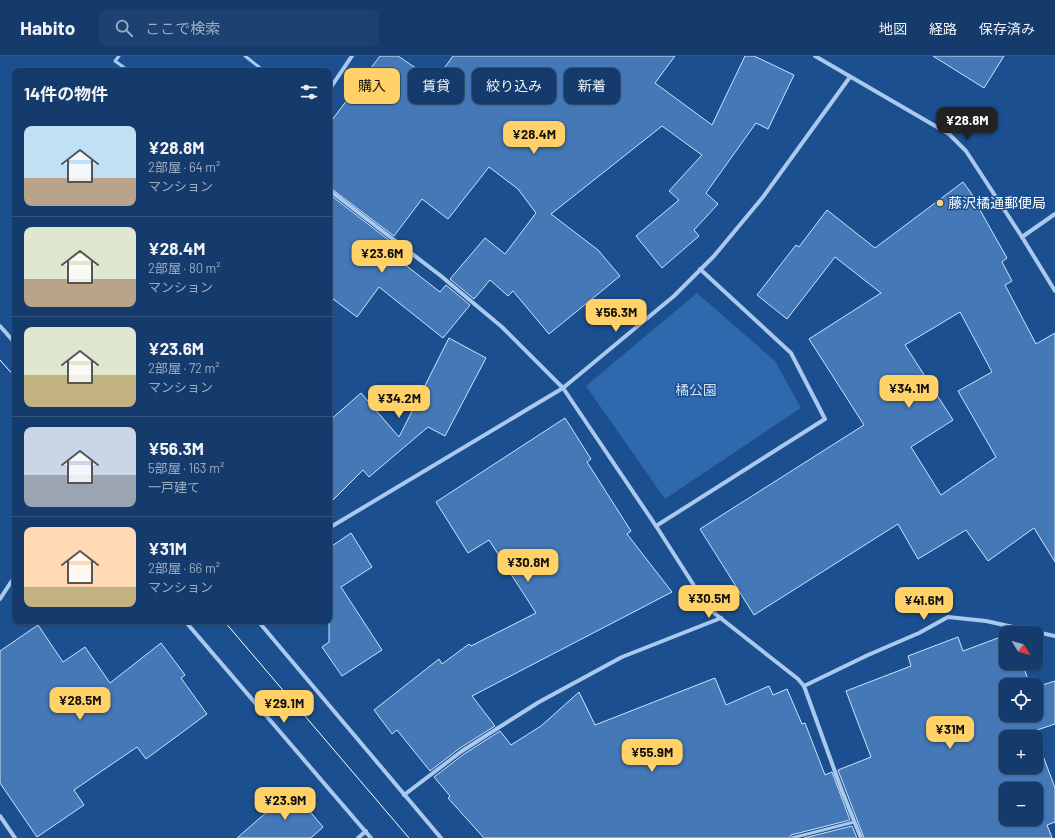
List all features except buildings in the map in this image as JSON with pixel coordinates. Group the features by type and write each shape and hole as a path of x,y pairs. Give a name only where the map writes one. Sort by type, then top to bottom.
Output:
{"street":[{"path":"332,86 352,56"},
{"path":"815,56 949,134 966,151 1055,291"},
{"path":"332,526 563,388 674,296 714,256 763,197 850,77"},
{"path":"332,192 447,281 502,327 563,388 656,526 709,609 798,679 804,686 860,838"},
{"path":"1022,237 1055,214"},
{"path":"656,526 825,419 791,353 700,269"},
{"path":"0,326 12,340"},
{"path":"0,599 12,581"},
{"path":"804,686 868,655 919,633 948,617 986,621 1055,636"},
{"path":"404,795 462,751 539,702 622,657 721,618"},
{"path":"188,624 371,838"},
{"path":"261,624 441,838"},
{"path":"0,816 16,838"},
{"path":"358,838 366,831"}],"lane":[{"path":"119,56 116,61 125,68"},
{"path":"245,56 260,68"},
{"path":"792,838 854,822"}],"green space":[{"name":"橘公園","path":"697,293 775,361 801,408 665,499 586,386"}],"tram line":[{"path":"0,360 12,374"},
{"path":"227,624 409,838"}],"place":[{"name":"藤沢橘通郵便局","path":"940,203"}]}
